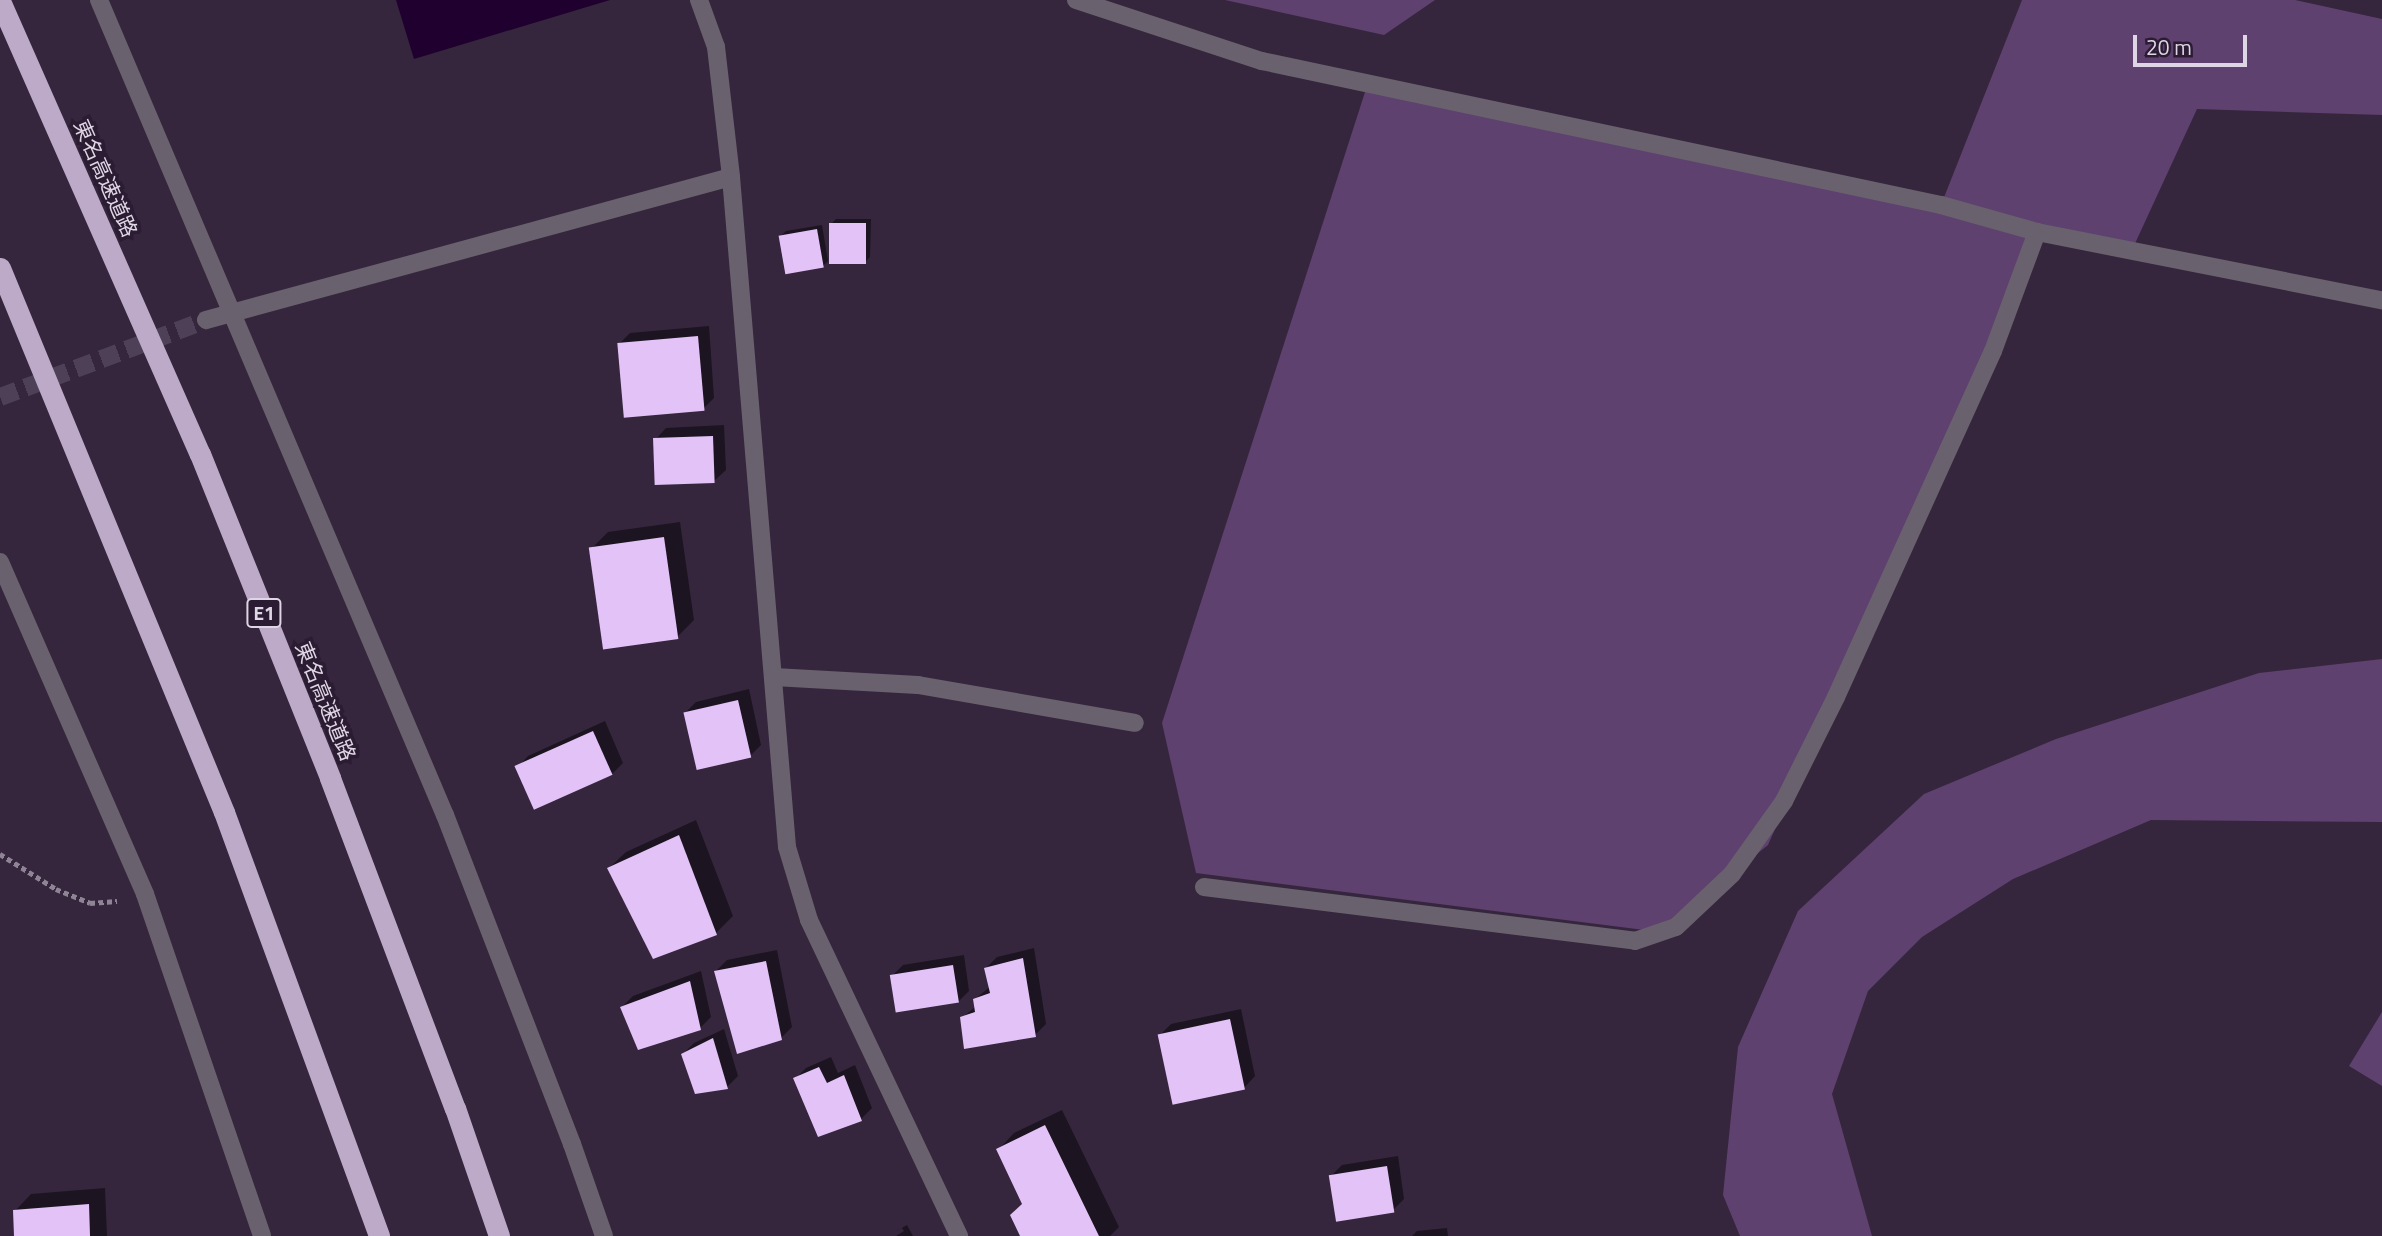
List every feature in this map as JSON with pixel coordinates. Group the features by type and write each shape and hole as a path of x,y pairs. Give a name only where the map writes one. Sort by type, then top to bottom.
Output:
{"highway":[{"name":"東名高速道路","path":"0,1 205,467 335,791 456,1108 499,1236"},
{"path":"0,268 224,812 379,1236"}],"street":[{"path":"99,0 234,312 445,815 572,1144 604,1236"},
{"path":"699,0 716,47 732,177 787,847 809,920 959,1236"},
{"path":"1076,0 1262,61 1941,205 2037,232 2382,300"},
{"path":"206,320 732,177"},
{"path":"1204,887 1635,941 1676,927 1732,874 1784,801 1836,696 1993,351 2037,232"},
{"path":"0,562 145,894 262,1236"},
{"path":"774,677 918,685 1135,723"}],"path":[{"path":"0,854 56,889 90,903 119,901 145,894"}],"shaded area":[{"path":"396,0 610,0 414,59"},
{"path":"1225,0 1435,0 1384,35"},
{"path":"2022,0 2295,0 2382,19 2382,115 2197,109 2132,250 1941,205"},
{"path":"1366,89 2037,232 1768,845 1660,932 1196,873 1162,723"},
{"path":"2382,659 2382,822 2151,820 2013,879 1922,937 1868,991 1832,1094 1872,1236 1740,1236 1723,1195 1738,1047 1798,911 1924,794 2056,739 2259,673"},
{"path":"2382,1012 2382,1086 2349,1066"}],"building":[{"path":"829,223 866,223 866,264 829,264"},
{"path":"817,229 824,267 785,274 779,236"},
{"path":"698,336 705,411 624,418 617,343"},
{"path":"713,436 715,483 655,485 653,438"},
{"path":"664,537 678,639 603,650 589,548"},
{"path":"738,700 751,757 697,770 683,713"},
{"path":"593,731 613,775 534,810 514,766"},
{"path":"679,835 717,935 653,959 607,868"},
{"path":"1023,958 1036,1037 964,1049 960,1017 975,1012 973,999 990,993 984,968"},
{"path":"766,961 782,1040 737,1054 714,971"},
{"path":"953,965 959,1003 896,1013 890,975"},
{"path":"690,981 701,1030 638,1050 620,1007"},
{"path":"1230,1019 1245,1089 1173,1105 1158,1034"},
{"path":"713,1038 728,1089 695,1094 681,1054"},
{"path":"819,1067 827,1083 844,1075 862,1121 818,1137 793,1078"},
{"path":"1045,1125 1099,1236 1020,1236 1010,1215 1022,1204 996,1149"},
{"path":"1387,1166 1394,1212 1336,1222 1329,1175"},
{"path":"89,1204 90,1236 14,1236 13,1210"}],"tunnel":[{"path":"0,397 206,320"}]}
